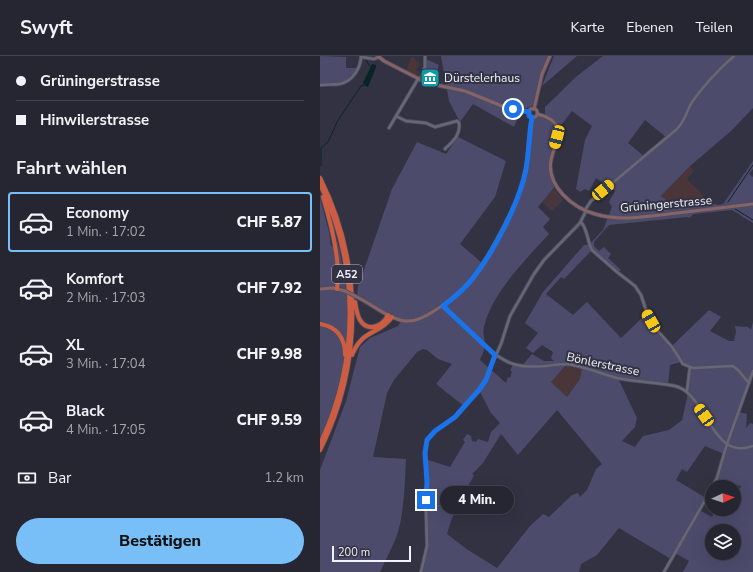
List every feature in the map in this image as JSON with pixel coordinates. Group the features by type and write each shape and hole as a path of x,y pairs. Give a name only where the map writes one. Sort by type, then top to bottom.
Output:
{"highway":[{"name":"A52","path":"320,178 341,230 348,260 352,289 353,324 349,361 344,387 337,409 320,450"},
{"name":"A52","path":"320,185 330,206 338,230 350,297 350,322 345,367 335,408 320,444"},
{"path":"320,185 328,213 333,239 337,267 337,289"},
{"path":"352,289 359,317 365,326 377,326 390,316"},
{"path":"349,361 360,340 367,334 382,327 390,316"},
{"path":"320,324 333,328 342,337 345,347 345,367"}],"main road":[{"path":"379,56 384,61 419,80 437,86 465,91 502,106 529,112 531,109 534,109 542,74 550,56"},
{"path":"532,117 538,114 534,109"},
{"path":"320,289 337,289 357,297 390,316 406,321 420,319 443,306 458,294 476,275 514,207 520,193 526,169 532,117 529,116 529,112"},
{"name":"Grüningerstrasse","path":"538,114 551,120 557,128 557,135 550,164 551,173 555,183 568,200 585,210 602,216 629,217 753,204"}],"street":[{"path":"320,85 340,84 347,81 359,66 361,57 374,59 379,56"},
{"path":"389,128 419,80 425,67 425,56"},
{"path":"421,572 427,546 426,443 432,433 453,419 486,380 495,355 502,343 511,314 539,266 581,222 585,210 591,201 677,129 683,122 691,103 714,74 734,56"},
{"path":"396,116 406,121 426,123 435,127 456,121 459,123 460,128 457,136 445,150"},
{"path":"581,222 586,230 592,249 635,286 641,295 647,313 656,329 672,347 681,362 690,367 732,366 738,370 749,383"},
{"name":"Bönlerstrasse","path":"443,306 495,355 512,364 521,367 567,364 618,378 675,386 687,391"},
{"path":"690,367 687,391 718,435 727,444 744,448 753,446"},
{"path":"716,480 753,371"},
{"path":"664,572 705,499"}],"shaded area":[{"path":"320,56 346,57 346,68 358,68 345,82 320,85"},
{"path":"441,56 551,56 531,107 526,108 501,104 483,98 521,111 514,127 473,104 460,122 449,101"},
{"path":"554,56 577,56 542,86"},
{"path":"603,56 753,56 753,108 731,131 690,166 661,196 676,208 710,203 718,205 723,204 753,161 753,169 749,174 753,177 753,223 732,210 694,214 689,218 609,225 594,242 594,246 599,251 604,247 611,254 608,258 621,270 617,272 592,250 564,279 561,277 546,294 573,315 587,302 621,338 647,313 660,336 671,347 709,310 721,317 710,331 729,341 734,341 736,332 735,326 748,327 751,330 753,322 753,371 739,412 747,414 746,428 750,423 753,424 753,572 683,572 689,561 675,553 671,559 619,528 597,555 581,564 579,572 421,572 427,531 427,487 425,459 450,467 465,442 463,440 467,434 471,436 472,441 476,442 478,439 488,442 491,432 500,423 491,413 479,390 465,407 436,384 452,364 438,359 427,350 423,349 417,352 394,380 387,393 373,457 406,459 405,489 401,520 399,530 392,547 380,572 320,572 320,470 346,401 360,347 370,338 398,326 401,320 392,317 357,297 358,287 392,189 417,142 446,154 458,137 506,161 495,197 460,244 482,263 507,220 524,180 533,118 537,115 545,116 545,107 577,76","holes":["572,111 592,126 585,140 576,189 580,192 585,189 589,191 596,178 615,191 609,202 612,207 603,230 590,244 584,245 543,292 525,323 538,333 526,348 533,353 542,345 553,352 551,358 554,361 544,361 532,354 521,367 513,364 510,371 512,371 510,378 508,377 506,383 480,360 485,345 483,329 494,302 502,289 549,234 543,227 550,219 538,207 556,185 550,164 557,127 562,124","645,120 667,138 644,156 628,143","681,362 690,367 687,398 682,420 669,430 643,436 635,447 622,441 635,427 637,418 618,378 668,385 670,365","567,364 582,368 580,379 567,397 551,382","557,410 602,464 596,469 587,490 580,497 578,493 572,495 549,517 543,514 530,526 497,568 468,550 447,534 452,518 474,475 472,474 483,463 501,434 518,455"]},
{"path":"411,57 415,58 415,60 419,62 416,71 419,72 417,77 406,71"},
{"path":"426,59 439,65 433,83 421,79"},
{"path":"372,64 376,65 376,67 368,87 363,83"},
{"path":"690,166 694,171 687,179 710,203 676,208 661,196"},
{"path":"553,187 563,200 552,211 542,202"},
{"path":"320,198 331,246 335,248 337,289 349,293 350,317 340,392 320,441"},
{"path":"332,224 340,251 346,289 339,287 338,267"},
{"path":"567,364 582,368 580,379 567,397 551,382"}],"waterway":[{"path":"365,59 370,66"},
{"path":"321,166 321,148 328,142 338,120 361,86 364,85"},
{"path":"728,202 753,165"},
{"path":"735,209 753,220"}],"place":[{"name":"Dürstelerhaus","path":"430,78"}],"route":[{"path":"426,500 427,482 425,447 427,440 435,431 455,417 479,390 489,374 495,355 443,306 458,294 476,275 498,239 520,193 528,158 529,134 532,117 529,116 529,112 513,109"}]}
